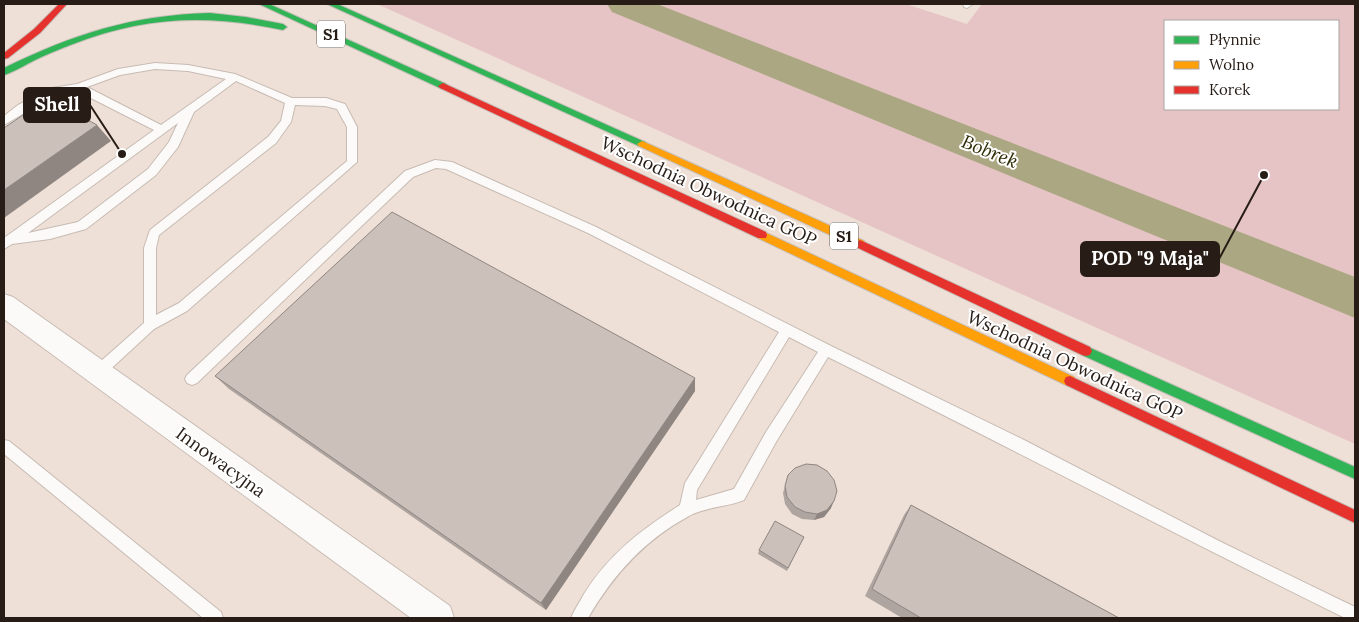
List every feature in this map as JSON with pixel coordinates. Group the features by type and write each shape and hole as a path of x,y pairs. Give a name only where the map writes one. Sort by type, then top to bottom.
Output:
{"highway":[{"path":"4,57 37,31 63,4"},
{"name":"Wschodnia Obwodnica GOP","path":"264,4 614,164 1137,415 1355,517"},
{"name":"Wschodnia Obwodnica GOP","path":"331,4 805,218 990,307 1355,473"},
{"path":"4,72 47,48 113,22 181,10 209,10 245,14 399,65"}],"street":[{"name":"Innowacyjna","path":"4,305 438,618"}],"lane":[{"path":"4,120 56,90 78,87 118,72 156,66 188,68 235,77 291,101 326,102 341,107 352,127 352,162 183,307 150,325 97,373"},
{"path":"5,240 235,77"},
{"path":"78,87 160,129"},
{"path":"150,325 150,248 154,233 272,140 286,122 291,101"},
{"path":"5,240 50,234 82,226 152,172 174,144 190,108"},
{"path":"192,379 409,174 435,164 448,165 592,230 826,350 1019,445 1216,547 1355,615"},
{"path":"687,509 690,488 787,330"},
{"path":"579,618 594,593 617,562 650,533 687,509 739,495 772,436 826,350"},
{"path":"4,446 216,618"}],"shaded area":[{"path":"377,4 906,4 967,24 982,4 1355,4 1355,444"}],"building":[{"path":"48,98 97,125 4,190 4,128"},
{"path":"392,212 695,378 541,603 215,376"},
{"path":"806,464 817,465 827,471 834,480 837,491 834,501 827,510 817,514 805,512 795,507 787,497 785,486 788,475 795,468"},
{"path":"911,505 1119,618 921,618 872,589"},
{"path":"775,521 804,537 788,568 759,550"}],"waterway":[{"name":"Bobrek","path":"625,4 1355,298"}],"traffic: fast":[{"path":"263,4 443,86"},
{"path":"331,4 642,144"},
{"path":"4,72 37,55 71,41 105,30 140,22 175,17 210,16 246,19 283,27"},
{"path":"1086,351 1355,473"}],"traffic: slow":[{"path":"642,144 860,244"},
{"path":"762,235 1070,381"}],"traffic: jam":[{"path":"5,56 37,31 63,4"},
{"path":"443,86 762,235"},
{"path":"860,244 1086,351"},
{"path":"1070,381 1355,517"}],"place":[{"name":"Shell","path":"122,154"},
{"name":"POD \"9 Maja\"","path":"1264,175"}]}
